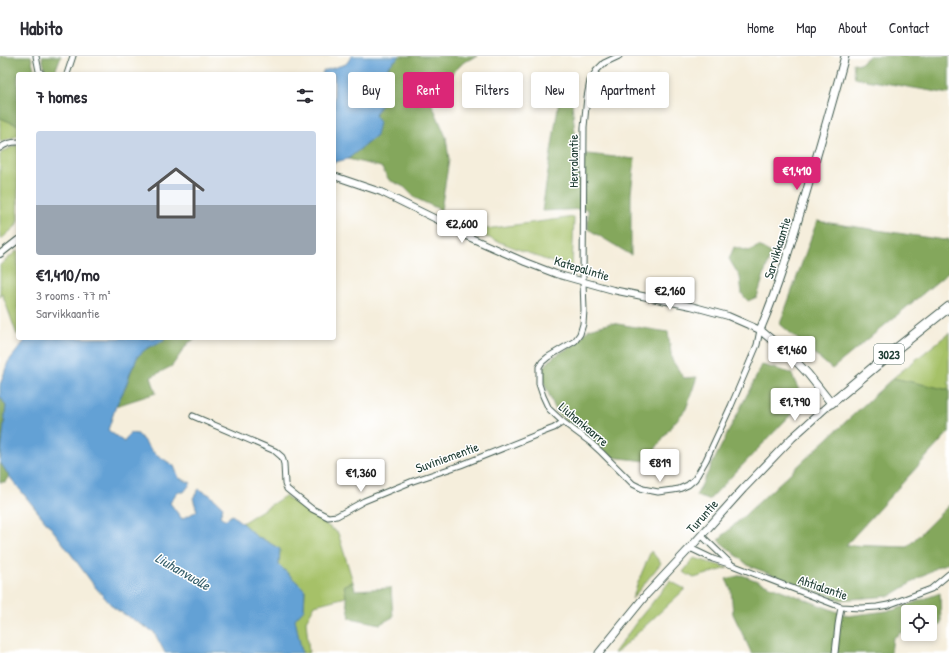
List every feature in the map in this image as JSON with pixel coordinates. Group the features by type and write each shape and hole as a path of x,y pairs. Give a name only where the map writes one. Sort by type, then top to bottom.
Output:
{"highway":[{"name":"3023","path":"831,403 890,353 949,308"}],"main road":[{"name":"Sarvikkaantie","path":"760,330 770,308 790,247 826,128 845,56"},
{"name":"Katepalintie","path":"760,330 791,356 808,374 831,403"},
{"name":"Turuntie","path":"599,653 646,595 743,489 792,438 831,403"}],"street":[{"path":"36,56 40,72"},
{"path":"68,72 73,56"},
{"name":"Herralantie","path":"583,282 584,127 587,97 590,81 596,71 604,63 620,56"},
{"path":"0,148 8,143 16,142"},
{"name":"Katepalintie","path":"336,176 350,180 381,192 438,220 462,234 556,274 612,290 691,306 728,316 760,330"},
{"path":"0,254 16,242"},
{"name":"Liuhankaarre","path":"583,282 584,310 583,324 580,334 575,341 542,362 539,367 539,384 549,409 595,447 633,484 643,489 658,492 673,490 688,485 695,479 706,460 731,406 757,346 760,330"},
{"name":"Suviniementie","path":"194,416 275,451 282,457 284,464 285,484 287,489 312,509 328,517 337,516 371,498 413,481 461,465 554,428 563,422"},
{"name":"Ahtialantie","path":"701,535 732,565"},
{"name":"Ahtialantie","path":"690,548 713,559 841,607 861,608 888,605 931,589 949,574"},
{"path":"835,653 841,607"}],"green space":[{"path":"0,56 31,56 36,72 16,72 16,124 0,118"},
{"path":"42,56 61,56 55,72 45,70"},
{"path":"400,56 477,56 464,62 454,72 403,72 403,108 434,108 446,137 449,160 441,210 415,198 404,187 389,180 381,167 348,159 376,136 376,113 379,108 395,108 395,72 384,72"},
{"path":"869,56 949,56 949,94 855,78 853,63 860,64"},
{"path":"558,108 572,108 577,153 635,159 631,193 631,255 588,229 588,209 542,211"},
{"path":"0,118 16,124 16,136 0,142"},
{"path":"16,145 16,226 0,240 0,155 2,152"},
{"path":"574,217 572,270 471,231"},
{"path":"817,221 944,240 949,239 949,272 832,369 780,324"},
{"path":"759,246 771,253 757,297 748,301 742,294 740,277 729,259 734,247 749,251"},
{"path":"16,252 16,332 2,293 0,297 0,265"},
{"path":"611,323 668,332 672,360 684,378 697,377 686,409 670,428 647,461 610,457 557,413 544,383 543,368 553,357 574,345 589,329"},
{"path":"949,333 949,390 893,378"},
{"path":"193,340 188,343 172,366 151,377 156,393 116,406 138,356 146,348 163,341"},
{"path":"762,365 791,373 804,401 709,500 696,496"},
{"path":"893,378 949,390 949,432 846,545 907,547 949,505 949,563 937,567 890,596 840,600 749,566 718,540"},
{"path":"0,396 6,406 0,462"},
{"path":"0,462 9,476 5,482 0,482"},
{"path":"285,496 338,533 353,582 344,585 346,597 315,605 306,621 309,653 302,653 294,618 304,609 305,590 279,565 279,549 257,537 242,523"},
{"path":"651,551 661,563 632,599 640,577"},
{"path":"694,558 728,568 694,578 683,572"},
{"path":"742,575 848,616 894,610 901,607 901,633 893,638 891,653 751,653 733,614 731,590 726,579"},
{"path":"670,581 685,589 616,653 614,653 638,620"},
{"path":"353,582 355,590 391,588 393,617 380,624 350,618 344,585"},
{"path":"940,593 941,624 937,628 937,605 908,605"}],"water":[{"path":"352,56 400,56 384,72 348,72 348,108 379,108 375,116 379,122 376,136 348,159 336,162 336,72 323,71 346,64"},
{"name":"Liuhanvuolle","path":"25,340 164,340 146,349 138,356 116,406 108,430 124,442 130,433 138,434 153,452 174,466 179,478 191,483 184,492 177,492 170,503 182,519 197,511 193,498 199,489 210,495 223,507 220,516 225,520 232,515 257,537 280,549 279,565 305,590 304,609 295,619 302,653 165,653 154,632 114,608 96,588 59,538 9,476 0,462 6,406 0,396 0,385 8,362"}]}
